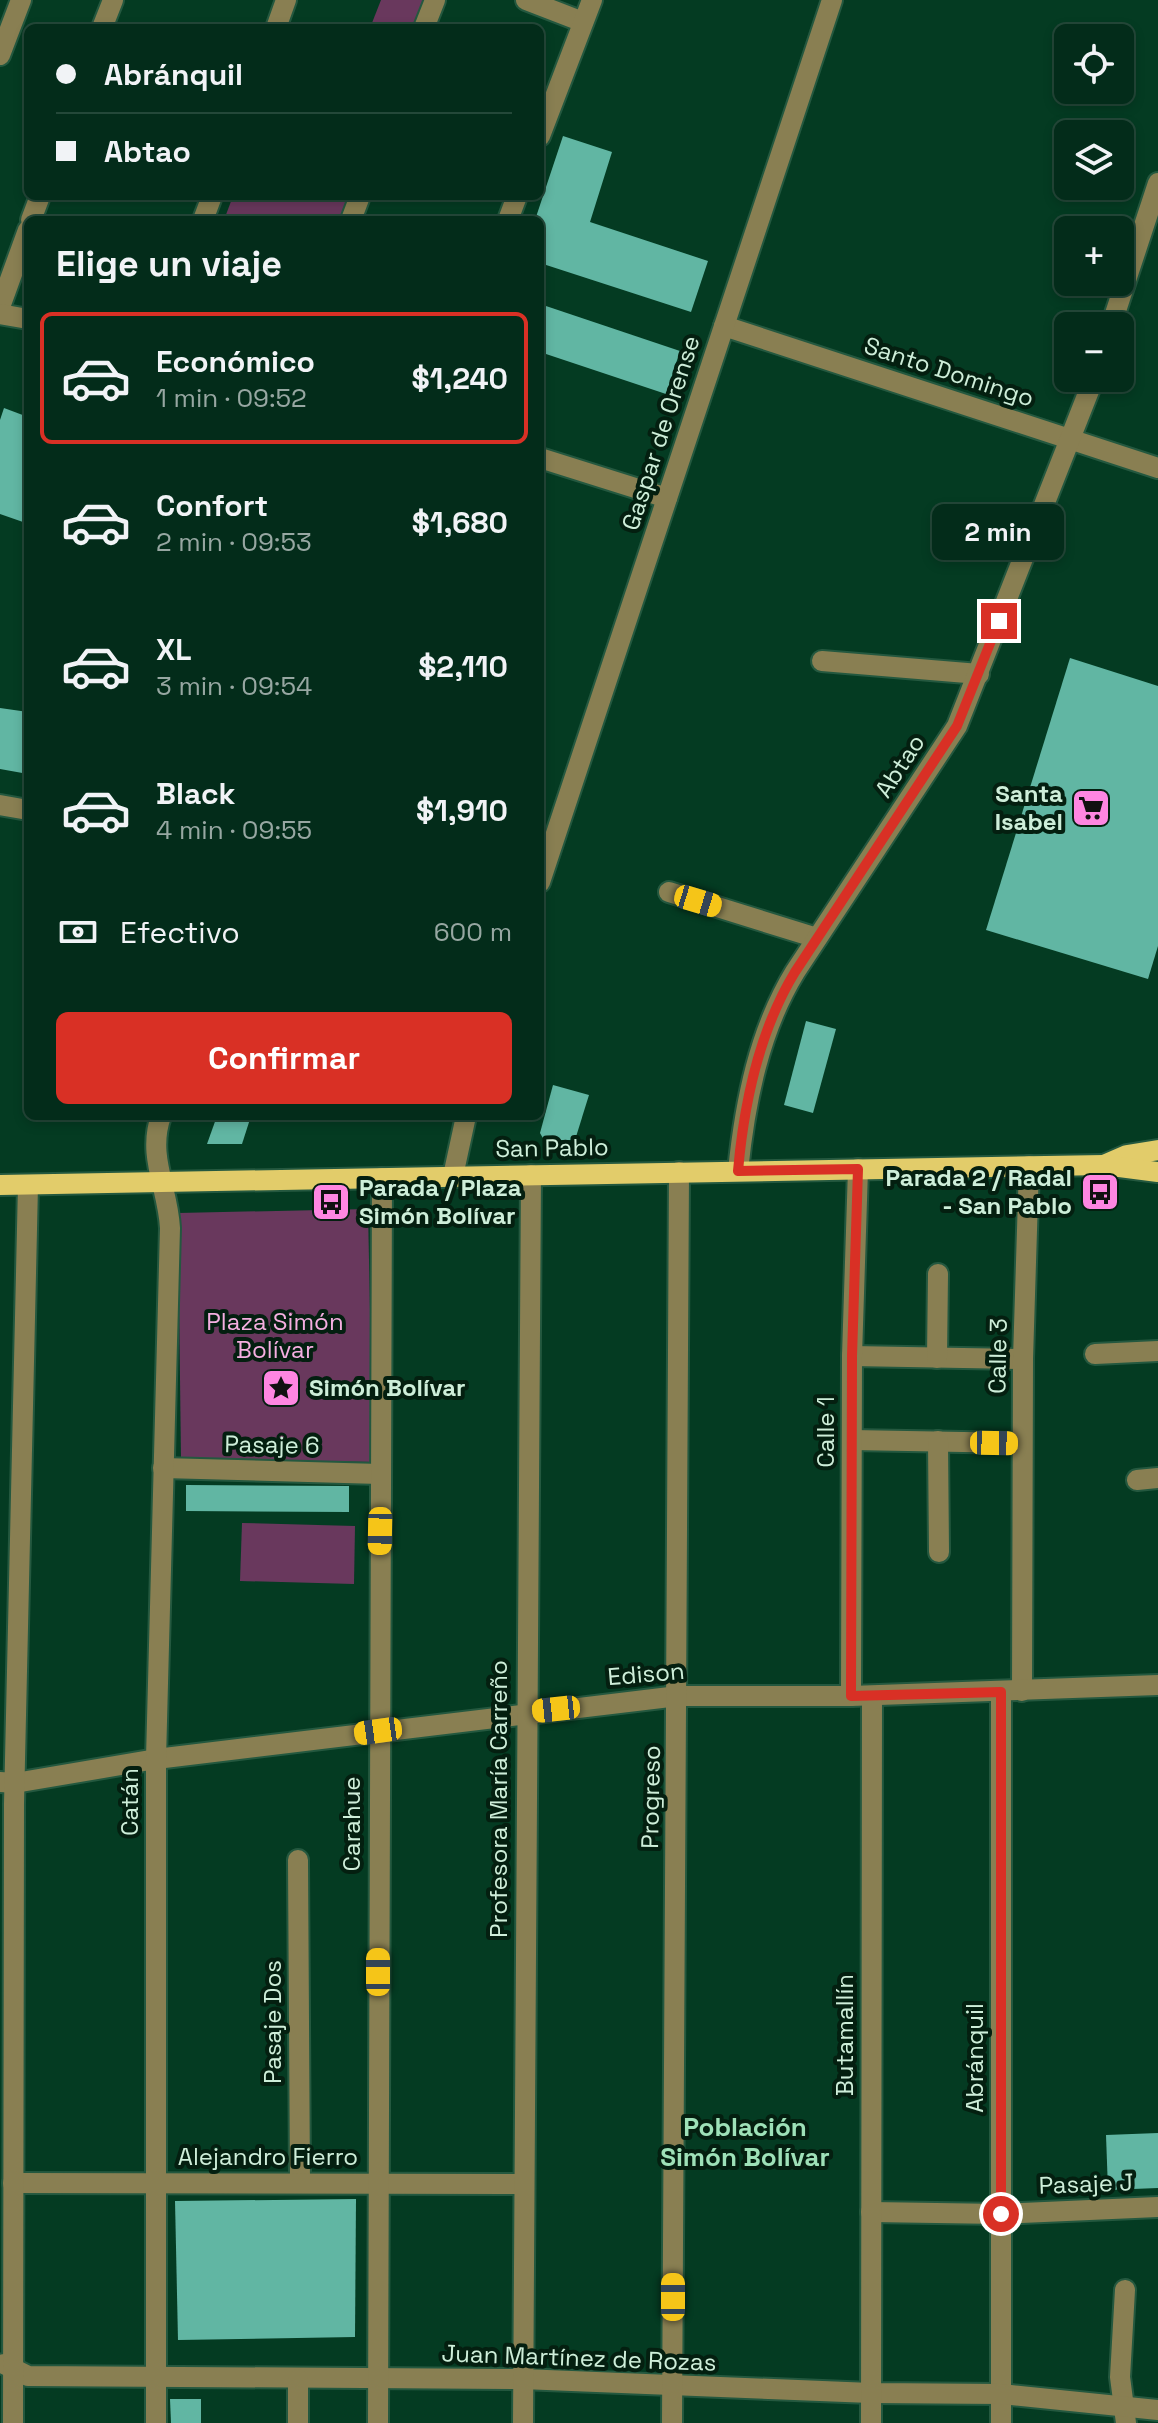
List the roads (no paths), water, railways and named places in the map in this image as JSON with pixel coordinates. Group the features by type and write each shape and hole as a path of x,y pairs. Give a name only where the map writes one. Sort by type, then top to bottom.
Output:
{"main road":[{"name":"San Pablo","path":"1104,1165 1127,1155 1158,1150"},
{"name":"San Pablo","path":"0,1185 1104,1165 1158,1172"}],"street":[{"path":"0,55 21,0"},
{"path":"104,24 113,0"},
{"path":"277,24 286,0"},
{"path":"426,24 435,0"},
{"path":"526,0 583,22"},
{"path":"544,125 592,0"},
{"name":"Gaspar de Orense","path":"544,870 832,0"},
{"path":"1116,312 1158,183"},
{"path":"0,307 24,241"},
{"path":"0,314 24,318"},
{"name":"Santo Domingo","path":"724,326 1158,468"},
{"name":"Abtao","path":"738,1171 757,1065 772,1012 817,938 957,726 1088,392"},
{"path":"544,459 667,498"},
{"path":"822,661 979,674"},
{"path":"0,805 24,809"},
{"path":"669,892 817,938"},
{"name":"Catán","path":"156,2423 156,1759 170,1228 169,1208 154,1152 160,1120"},
{"path":"453,1176 465,1120"},
{"name":"Calle 3","path":"1022,1691 1023,1359 1029,1166"},
{"name":"Calle 1","path":"858,1169 852,1440 862,1696"},
{"name":"Progreso","path":"672,2423 679,1172"},
{"name":"Profesora María Carreño","path":"523,2423 525,1712 531,1175"},
{"name":"Carahue","path":"378,2423 382,1178"},
{"path":"13,2423 6,2366 13,2183 7,2070 8,1782 28,1185"},
{"path":"937,1358 938,1274"},
{"path":"1095,1354 1158,1351"},
{"path":"852,1356 1023,1359"},
{"path":"852,1440 1022,1443"},
{"path":"938,1441 939,1552"},
{"name":"Pasaje 6","path":"163,1468 380,1474"},
{"path":"1137,1480 1158,1478"},
{"name":"Edison","path":"8,1782 156,1759 525,1712 678,1696 862,1696 1158,1685"},
{"name":"Abránquil","path":"1001,1692 1001,2423"},
{"name":"Butamallín","path":"862,1696 871,2212 871,2423"},
{"name":"Pasaje Dos","path":"298,1860 300,2183"},
{"name":"Alejandro Fierro","path":"13,2183 523,2184"},
{"name":"Pasaje J","path":"871,2212 1001,2214 1158,2207"},
{"path":"1124,2414 1120,2377 1125,2290"},
{"name":"Juan Martínez de Rozas","path":"6,2366 28,2376 522,2379 672,2387 1001,2394 1124,2414 1158,2410"},
{"path":"298,2379 298,2423"}],"place":[{"name":"Santa Isabel","path":"1091,808"},
{"name":"Parada 2 / Radal - San Pablo","path":"1100,1192"},
{"name":"Parada / Plaza Simón Bolívar","path":"331,1202"},
{"name":"Simón Bolívar","path":"281,1388"}],"district":[{"name":"Población Simón Bolívar","path":"745,2142"}],"park label":[{"name":"Plaza Simón Bolívar","path":"275,1336"}]}
